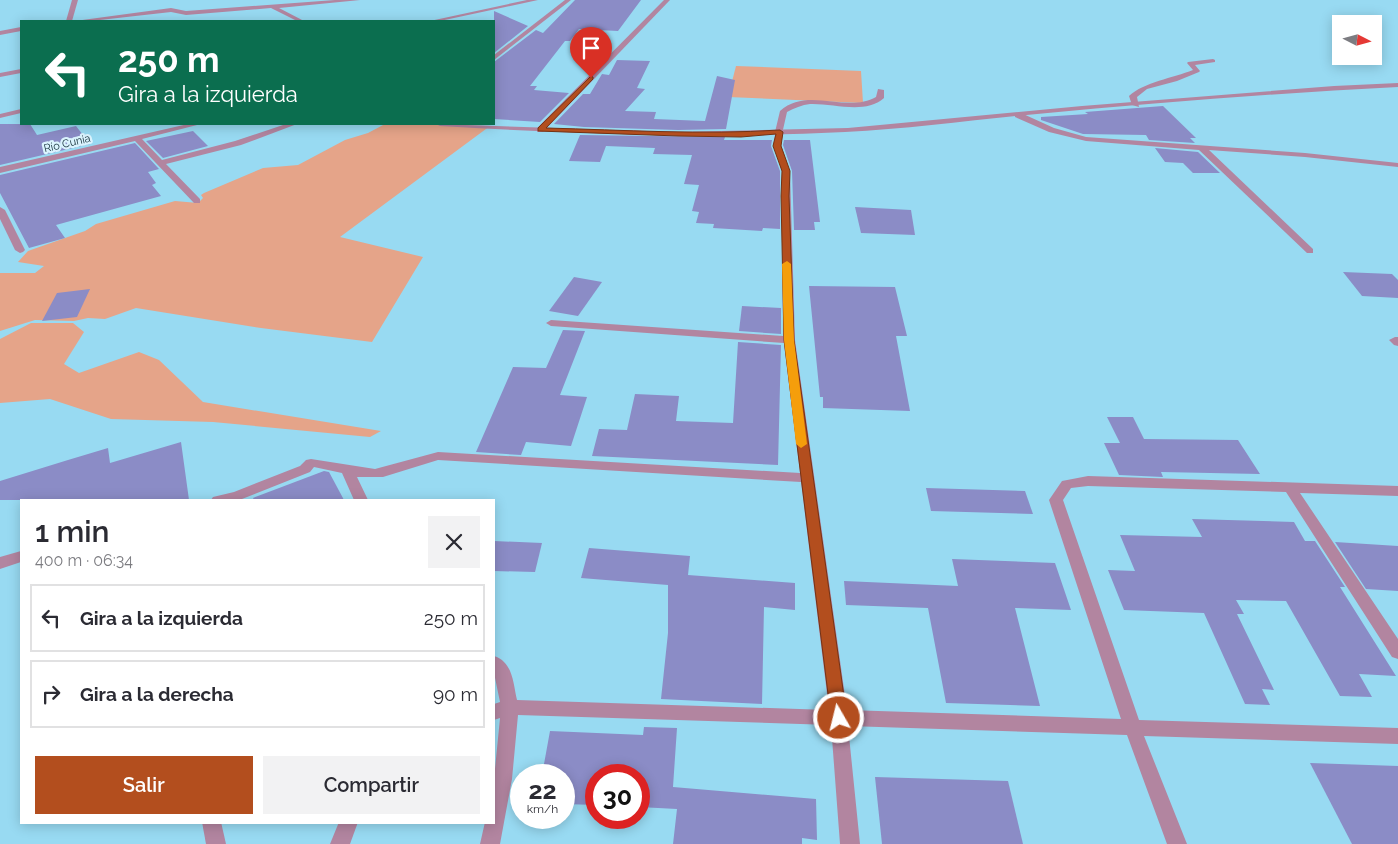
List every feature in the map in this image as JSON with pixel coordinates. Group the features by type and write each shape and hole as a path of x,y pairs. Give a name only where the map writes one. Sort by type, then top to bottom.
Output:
{"street":[{"path":"69,20 75,0"},
{"path":"270,0 273,7 299,20"},
{"path":"186,13 357,0"},
{"path":"438,20 535,0"},
{"path":"495,57 568,0"},
{"path":"540,130 667,0"},
{"path":"85,20 171,8 198,20"},
{"path":"0,33 20,30"},
{"path":"1136,104 1133,96 1145,87 1176,80 1197,71 1190,63 1213,61"},
{"path":"0,75 20,71"},
{"path":"457,125 540,130 687,134 848,130 1136,104 1334,88 1398,85"},
{"path":"850,844 839,718 789,340 786,171 777,146 784,111 793,106 809,102 870,103 880,98 880,90"},
{"path":"0,116 20,111"},
{"path":"1018,115 1045,129 1086,139 1201,147 1398,165"},
{"name":"Río Cunia","path":"0,170 193,125"},
{"path":"160,163 238,143 290,125"},
{"path":"137,138 196,201"},
{"path":"1201,147 1310,251"},
{"path":"0,210 3,222 20,250"},
{"path":"551,323 789,340"},
{"path":"223,499 237,496 305,469 311,463 324,463 363,474 387,472 417,460 444,456 806,478"},
{"path":"348,471 361,499"},
{"path":"1177,844 1132,726 1056,500 1068,484 1088,480 1398,491"},
{"path":"1289,486 1398,652"},
{"path":"0,563 20,556"},
{"path":"495,664 502,670 503,779 495,819"},
{"path":"502,710 1132,726 1398,736"},
{"path":"211,824 216,844"},
{"path":"340,844 348,824"},
{"path":"490,844 494,824"}],"shaded area":[{"path":"736,66 861,71 863,103 728,97"},
{"path":"383,125 490,126 340,237 423,257 372,342 261,328 136,308 105,319 88,318 74,321 35,320 0,331 0,273 35,273 44,266 18,262 28,251 85,231 96,224 175,201 198,203 203,198 201,195 204,193 263,168 298,165 345,140 368,133"},
{"path":"31,323 73,323 84,332 64,364 79,373 139,352 159,360 203,402 381,431 370,437 213,422 111,419 50,399 0,403 0,339"}],"building":[{"path":"575,0 641,0 618,31 579,29 570,41 565,41 530,86 537,86 534,90 569,93 540,122 495,119 495,61 536,30 543,33"},
{"path":"494,11 528,26 495,52"},
{"path":"617,60 650,61 637,88 645,89 625,111 656,112 654,119 705,121 717,76 735,80 726,129 678,130 584,127 554,124 583,94 590,94 602,74 609,75"},
{"path":"1163,106 1196,138 1190,138 1195,143 1149,140 1146,135 1083,134 1041,120 1041,117"},
{"path":"0,124 31,125 37,135 76,126 90,144 0,165"},
{"path":"193,131 208,146 163,158 146,141"},
{"path":"580,135 725,137 724,140 772,140 771,146 780,171 780,229 763,228 762,231 713,228 714,224 696,223 699,212 692,211 699,185 684,184 692,155 653,154 655,148 606,146 600,162 569,161"},
{"path":"784,140 810,140 820,222 814,222 815,230 794,230 792,171 783,145"},
{"path":"135,143 159,169 148,172 156,183 152,185 161,196 56,225 65,238 29,248 0,193 0,175"},
{"path":"1155,148 1198,152 1220,173 1193,173 1183,163 1165,162"},
{"path":"855,207 911,210 915,235 861,233"},
{"path":"1343,272 1392,274 1398,280 1398,298 1362,296"},
{"path":"574,277 602,282 578,316 549,311"},
{"path":"809,286 895,287 907,336 896,336 910,411 823,408 823,397 820,397"},
{"path":"90,289 77,317 42,321 57,293"},
{"path":"742,306 781,308 781,334 739,331"},
{"path":"563,330 585,331 560,395 587,397 571,446 526,442 521,455 476,452 513,367 546,368"},
{"path":"738,342 781,345 778,465 592,456 599,429 627,430 635,394 679,396 676,421 733,423"},
{"path":"1107,417 1133,417 1144,439 1238,440 1260,474 1161,472 1163,477 1119,475 1104,443 1120,443"},
{"path":"181,442 189,499 0,500 0,481 108,448 110,463"},
{"path":"324,471 329,472 343,499 254,499"},
{"path":"926,488 1025,491 1033,514 931,511"},
{"path":"1192,519 1294,522 1305,541 1315,541 1345,587 1340,587 1396,676 1359,674 1372,697 1340,696 1286,601 1236,600 1244,614 1237,614 1274,690 1262,689 1270,705 1245,704 1204,613 1124,610 1108,570 1135,571 1120,535 1202,537"},
{"path":"495,541 542,543 535,572 495,571"},
{"path":"1335,542 1398,546 1398,591 1366,589"},
{"path":"589,548 690,556 688,575 795,583 795,610 764,607 762,704 661,699 668,633 668,585 581,578"},
{"path":"952,559 1055,563 1071,610 1015,608 1040,706 946,703 928,608 846,605 844,581 958,586"},
{"path":"644,727 677,728 673,787 816,799 817,840 802,838 802,844 673,844 677,809 650,808 650,764 585,764 585,805 575,804 575,764 544,764 550,731 643,735"},
{"path":"1310,763 1398,766 1398,844 1352,844"},
{"path":"875,777 1008,781 1023,844 882,844"}],"slow traffic":[{"path":"787,264 789,340 801,444"}],"route":[{"path":"591,78 540,130 678,134 780,132 777,146 786,171 789,340 839,718"}]}
